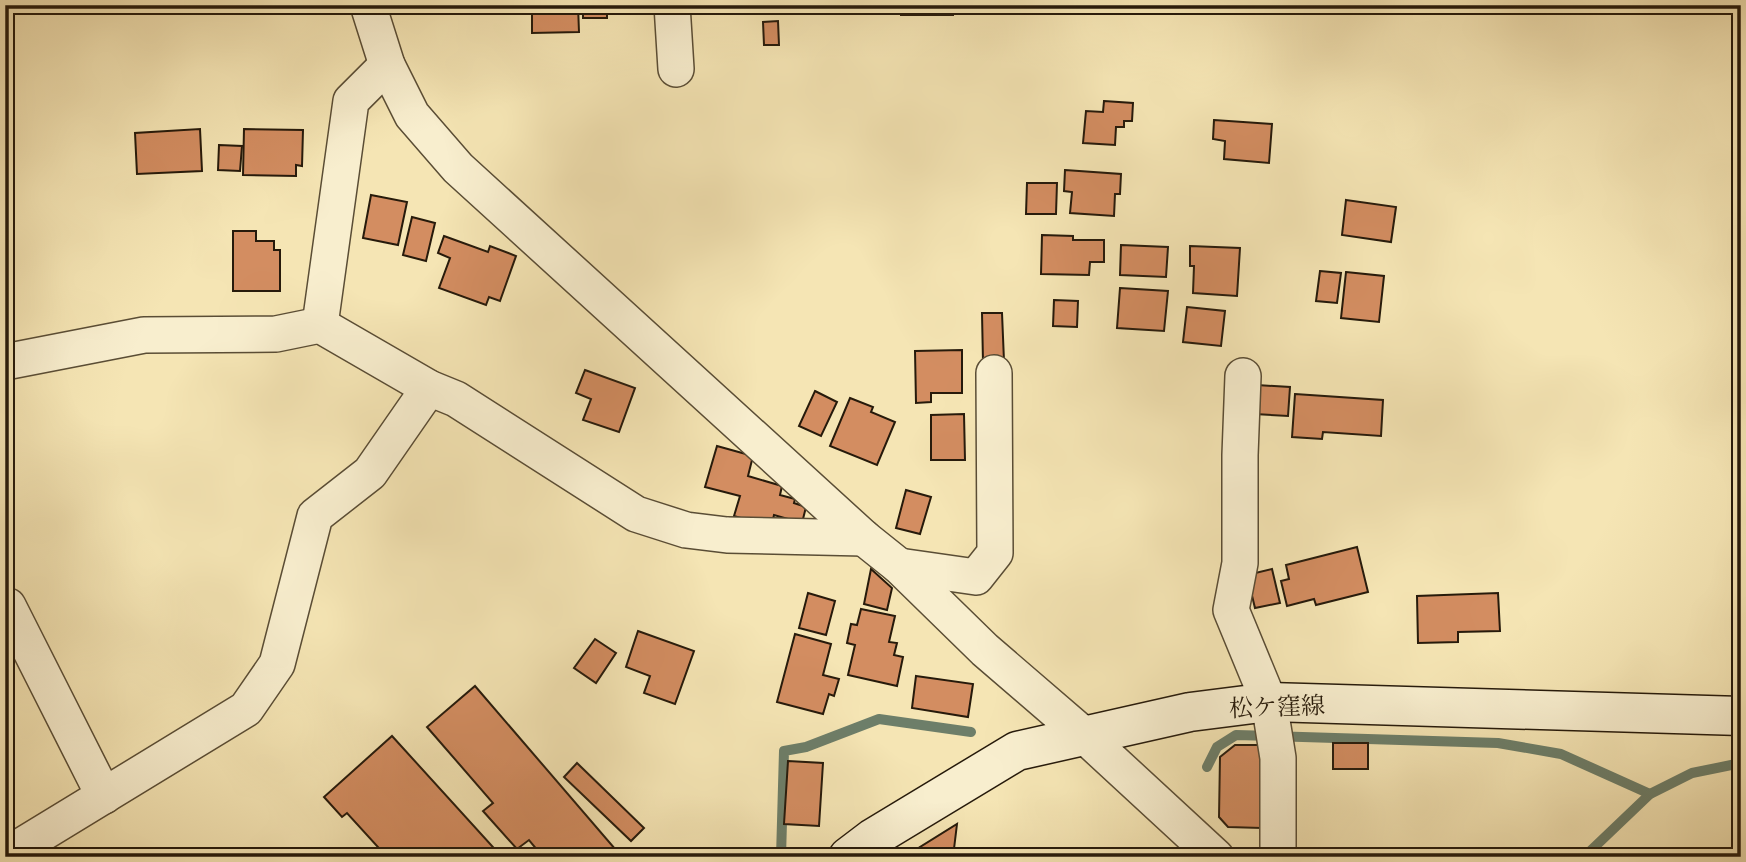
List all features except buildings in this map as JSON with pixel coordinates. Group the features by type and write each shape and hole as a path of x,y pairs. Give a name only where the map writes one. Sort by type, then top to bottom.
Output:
{"street":[{"path":"369,5 387,65 412,115 458,168 864,538 899,566 985,650 1086,737 1216,857"},
{"path":"673,5 676,69"},
{"path":"320,325 351,101 387,65"},
{"path":"5,362 144,335 276,334 320,325 429,388 456,399 636,514 685,530 727,535 864,538"},
{"path":"899,566 976,576 995,553 994,373"},
{"path":"1243,376 1240,563 1231,610 1274,731 1278,857"},
{"path":"5,856 246,709 278,664 315,516 370,473 429,388"},
{"path":"8,606 104,796"},
{"name":"松ケ窪線","path":"848,857 873,838 1017,751 1191,712 1274,731 1741,716"}],"waterway":[{"path":"781,857 784,751 806,747 879,719 971,732"},
{"path":"1207,767 1217,747 1236,735 1498,743 1561,754 1650,794"},
{"path":"1584,857 1650,794 1692,773 1741,763"}]}
